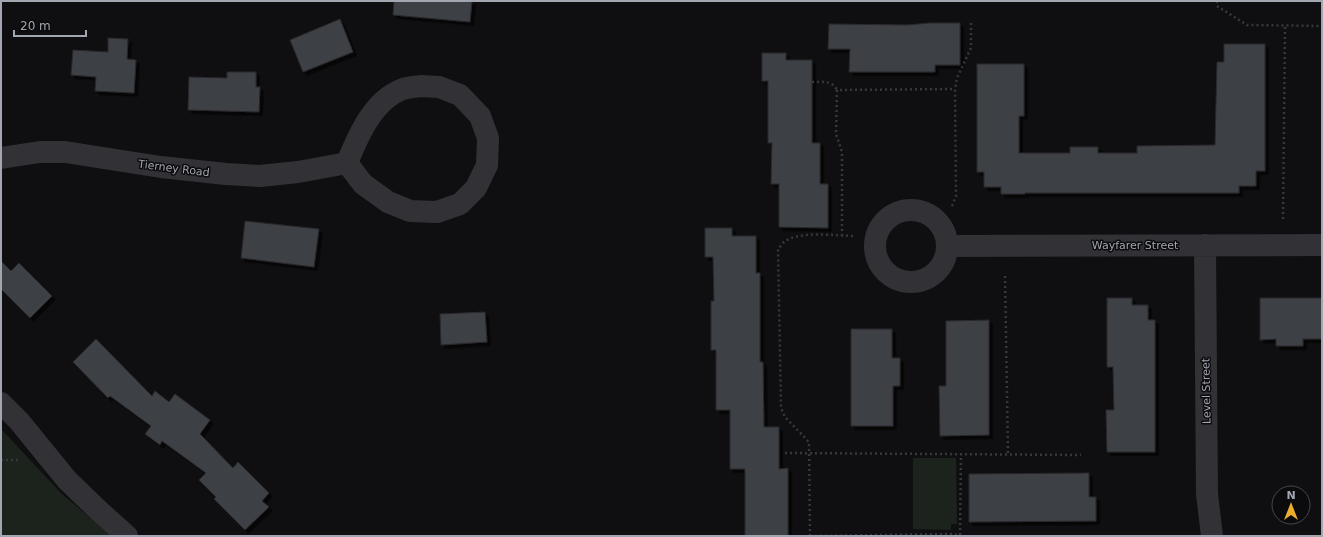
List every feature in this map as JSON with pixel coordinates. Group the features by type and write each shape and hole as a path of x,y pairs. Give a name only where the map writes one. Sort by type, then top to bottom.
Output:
{"street":[{"path":"421,86 439,87 460,95 480,116 488,138 487,165 476,188 460,204 437,212 410,210 388,202 363,184 347,163 354,145 367,122 382,103 395,93 404,89 421,86"},
{"name":"Tierney Road","path":"1,158 40,152 65,152 162,168 260,176 298,172 347,163"},
{"name":"Level Street","path":"1205,245 1207,494 1212,536"},
{"name":"Wayfarer Street","path":"948,246 1322,245"},
{"path":"1,404 19,421 67,480 97,510 127,536"}],"path":[{"path":"1217,1 1217,6 1247,25 1322,26"},
{"path":"952,206 956,196 955,89 957,78 971,48 971,23"},
{"path":"1283,219 1285,26"},
{"path":"812,82 829,82 835,85 837,90 836,134 842,152 842,236"},
{"path":"837,90 955,89"},
{"path":"855,236 806,235 784,242 778,249 781,408 785,417 809,442 810,536 952,534 961,536 961,454"},
{"path":"1005,276 1008,454"},
{"path":"785,453 1081,455"}],"shaded area":[{"path":"1,429 61,493 111,536 1,536"},
{"path":"913,458 956,458 957,524 951,524 951,530 913,529"}],"building":[{"path":"394,1 472,1 470,22 393,15"},
{"path":"340,19 353,52 303,72 290,40"},
{"path":"960,23 960,65 935,65 935,72 849,72 850,49 828,49 829,24 907,25"},
{"path":"108,38 128,39 127,59 136,60 134,93 95,91 96,77 71,75 73,50 108,52"},
{"path":"1224,44 1265,44 1265,171 1256,171 1256,186 1239,186 1239,193 1025,194 1001,194 1001,187 984,187 984,172 977,172 977,64 1024,64 1024,116 1019,116 1019,153 1070,153 1070,147 1098,147 1098,153 1137,153 1137,146 1215,145 1217,62 1224,62"},
{"path":"762,53 786,53 786,60 812,60 812,143 820,143 820,184 828,184 828,228 779,227 779,184 771,184 772,143 768,143 768,81 762,81"},
{"path":"227,72 256,72 256,87 260,87 259,112 188,110 189,77 227,78"},
{"path":"245,221 319,229 314,267 241,258"},
{"path":"705,228 732,228 732,236 756,236 756,273 760,273 760,362 763,362 764,427 779,427 779,469 788,468 788,536 745,536 745,469 730,469 730,410 716,410 716,350 711,350 711,301 714,301 713,257 705,257"},
{"path":"1,261 11,271 19,263 52,296 30,318 1,289"},
{"path":"1107,298 1132,298 1132,305 1148,305 1148,320 1155,320 1155,452 1107,452 1106,410 1114,410 1113,367 1107,367"},
{"path":"1260,298 1322,298 1322,339 1303,339 1303,346 1276,346 1276,339 1260,340"},
{"path":"485,312 487,342 441,345 440,314"},
{"path":"989,320 989,435 940,436 939,386 946,386 946,321"},
{"path":"851,329 892,329 892,358 900,358 900,386 893,386 893,426 851,426"},
{"path":"96,339 152,396 155,391 169,402 175,394 210,420 200,434 233,468 238,462 269,493 262,501 269,507 245,530 214,499 216,497 199,480 206,473 162,441 160,445 145,434 151,426 110,396 108,398 73,362"},
{"path":"1089,473 1089,497 1096,497 1096,521 969,522 969,474"}]}
